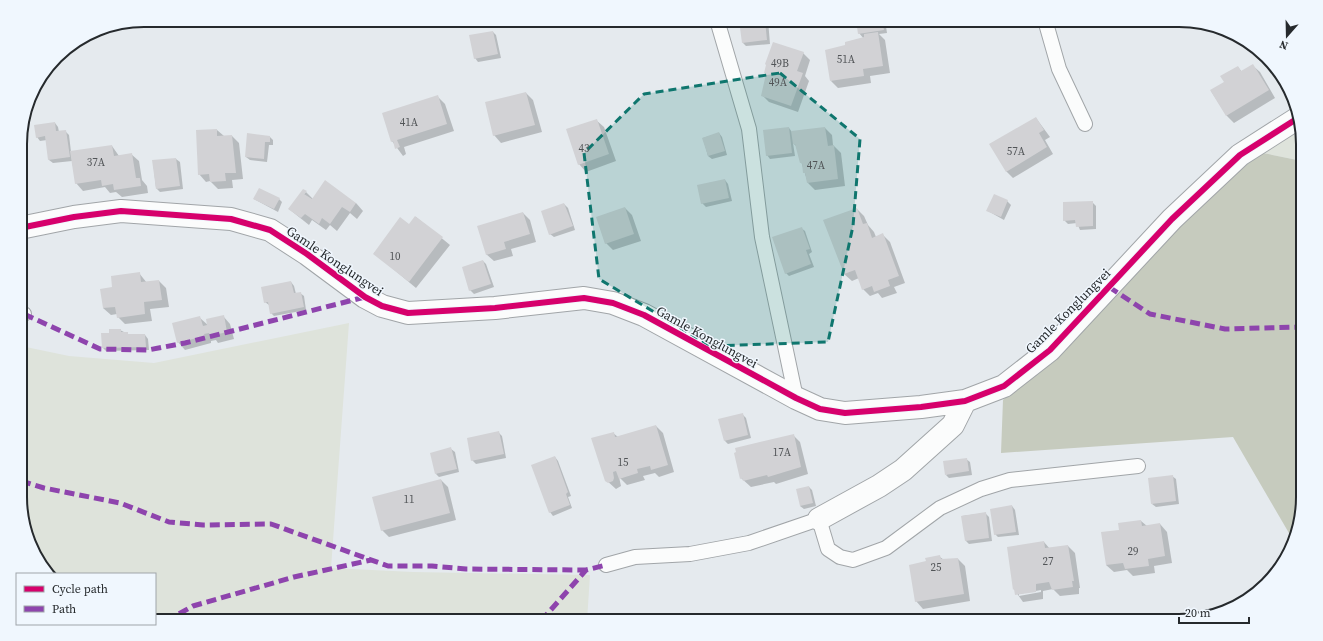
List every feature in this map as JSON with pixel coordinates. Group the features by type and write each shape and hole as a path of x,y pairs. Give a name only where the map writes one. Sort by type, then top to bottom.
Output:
{"street":[{"name":"Gamle Konglungvei","path":"27,227 74,217 121,210 230,219 270,230 307,254 365,297 382,306 408,313 495,308 584,298 613,303 644,315 796,398 820,409 845,412 921,407 965,401 1004,386 1050,350 1172,219 1234,160 1293,121"},
{"path":"819,519 879,486 903,470 953,425 965,401"}],"lane":[{"path":"718,27 749,129 762,237 796,398"},
{"path":"1047,27 1059,69 1085,124"},
{"path":"606,565 635,557 690,554 749,543 819,519 828,548 840,557 853,560 886,548 940,508 981,489 1010,480 1138,466"}],"highlighted area":[{"path":"780,73 860,139 853,226 828,342 711,346 599,279 584,153 644,94"}],"shaded area":[{"path":"1295,132 1296,160 1258,152"},
{"path":"1258,152 1296,160 1296,497 1295,512 1290,535 1233,437 1001,453 1003,400 1153,246"},
{"path":"349,323 331,568 413,572 590,575 587,614 156,614 156,573 55,573 36,542 28,512 27,347 69,356 154,363"}],"building":[{"path":"740,27 766,27 767,40 742,43"},
{"path":"857,27 883,27 884,30 858,34"},
{"path":"493,31 498,54 474,59 469,35"},
{"path":"878,32 883,66 863,69 864,76 830,81 825,50 845,45 845,42 864,37 864,34"},
{"path":"773,42 804,52 797,71 803,73 791,106 761,96 766,74 764,73 765,64"},
{"path":"1253,64 1269,90 1226,116 1210,90 1224,82 1220,76 1238,66 1241,71"},
{"path":"526,92 535,125 493,136 485,102"},
{"path":"438,95 447,124 397,140 400,147 395,149 393,141 391,142 382,113"},
{"path":"1036,117 1044,130 1039,133 1047,147 1006,172 989,144"},
{"path":"597,119 609,154 578,165 566,129"},
{"path":"55,122 56,131 66,130 70,157 48,160 45,136 36,138 34,125"},
{"path":"789,127 792,153 766,156 763,130"},
{"path":"825,127 828,146 834,145 838,179 807,183 805,173 803,173 802,163 800,163 795,144 793,144 791,131"},
{"path":"217,129 217,136 232,135 236,173 225,173 226,181 210,182 209,174 198,175 196,130"},
{"path":"719,132 725,151 708,156 702,138"},
{"path":"247,133 270,136 270,142 265,142 264,159 245,157"},
{"path":"112,145 114,156 132,153 136,178 140,178 141,186 114,190 113,184 102,186 101,180 75,184 70,151"},
{"path":"176,158 180,186 156,189 152,160"},
{"path":"725,179 729,198 701,204 697,185"},
{"path":"325,180 356,203 350,212 342,207 330,224 322,218 319,224 305,214 301,218 288,209 303,189 307,191 304,194 312,199"},
{"path":"259,188 280,198 274,209 253,199"},
{"path":"994,194 1008,200 1001,217 986,211"},
{"path":"1093,201 1093,226 1076,227 1075,220 1063,221 1063,202"},
{"path":"564,203 573,226 549,235 541,211"},
{"path":"625,207 634,234 605,244 596,217"},
{"path":"857,208 863,224 867,223 872,238 883,233 899,276 888,280 890,286 874,292 872,286 862,290 855,270 844,274 823,220"},
{"path":"523,212 530,234 504,242 506,249 486,255 477,226"},
{"path":"415,216 443,237 409,282 373,254 400,217 409,224"},
{"path":"802,227 810,249 806,250 811,264 785,274 772,237"},
{"path":"483,260 491,284 469,291 462,267"},
{"path":"140,272 141,282 159,280 162,300 144,302 145,314 117,318 115,307 103,308 100,289 112,287 111,276"},
{"path":"291,281 294,293 301,292 304,307 270,314 268,302 264,303 261,287"},
{"path":"224,315 227,332 210,336 209,333 204,334 205,336 177,343 172,323 200,316 203,326 207,325 206,319"},
{"path":"109,329 121,329 121,332 128,332 128,334 145,334 146,347 102,348 101,333 109,333"},
{"path":"743,413 748,435 724,441 718,419"},
{"path":"656,425 668,465 651,470 650,466 637,469 638,473 619,479 616,471 613,472 613,481 608,483 605,481 591,438 614,432 615,437"},
{"path":"499,431 504,454 471,461 467,438"},
{"path":"794,434 801,467 768,477 767,475 743,481 742,478 740,479 734,453 736,452 735,448"},
{"path":"451,447 457,469 435,474 430,453"},
{"path":"555,456 568,492 566,494 570,505 549,513 531,465"},
{"path":"967,458 969,471 945,475 943,461"},
{"path":"1173,475 1176,501 1151,504 1148,478"},
{"path":"441,479 450,513 381,531 372,497"},
{"path":"809,486 813,503 800,506 796,489"},
{"path":"1012,505 1016,532 994,535 990,509"},
{"path":"986,512 989,538 965,541 961,516"},
{"path":"1141,520 1142,526 1160,523 1165,556 1148,559 1149,566 1125,569 1123,563 1106,565 1101,532 1119,530 1118,523"},
{"path":"1044,541 1045,548 1068,545 1074,581 1072,581 1073,587 1052,590 1049,582 1036,584 1036,592 1015,595 1007,547"},
{"path":"940,555 941,559 958,558 964,594 915,602 909,565 926,561 925,558"}],"marked path":[{"path":"1109,287 1150,314 1225,329 1296,327"},
{"path":"27,315 100,349 148,350 185,343 365,297"},
{"path":"27,483 44,488 120,503 169,522 203,525 271,524 388,566 432,566 466,569 586,570"},
{"path":"179,614 193,606 294,577 371,560"},
{"path":"547,614 586,570 606,565"}],"cycle path":[{"path":"27,227 74,217 121,211 231,219 270,230 307,254 365,297 382,306 408,313 495,308 584,298 613,303 644,315 796,398 820,409 845,413 921,407 965,401 1004,386 1050,350 1172,219 1240,155 1293,121"}]}
